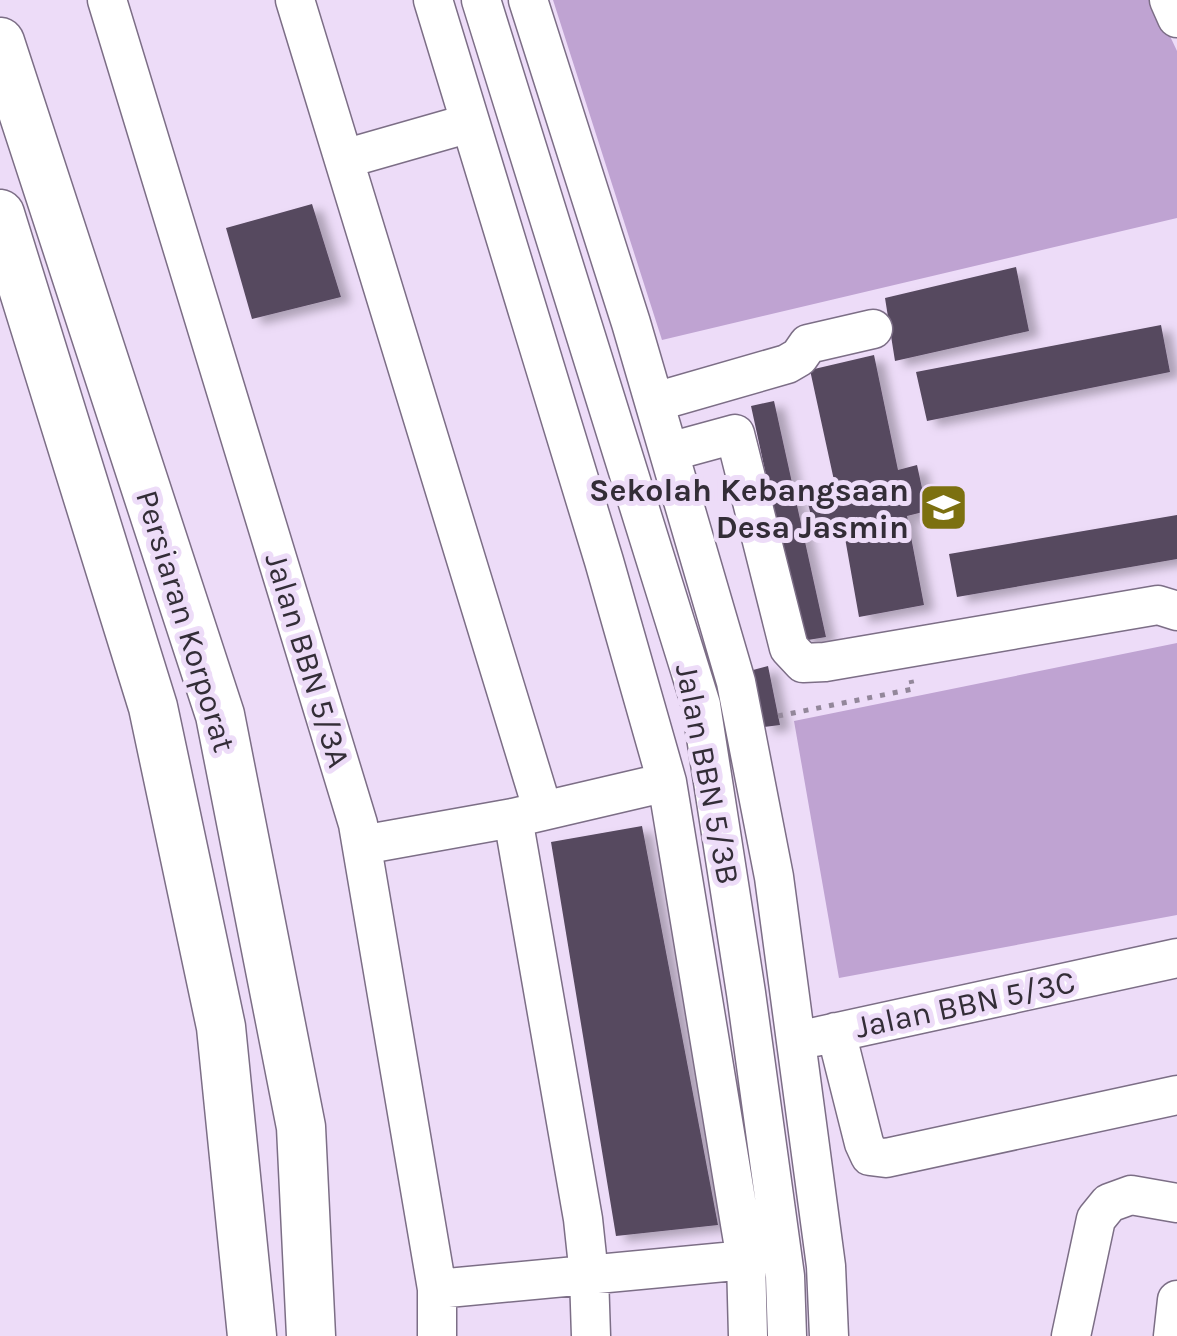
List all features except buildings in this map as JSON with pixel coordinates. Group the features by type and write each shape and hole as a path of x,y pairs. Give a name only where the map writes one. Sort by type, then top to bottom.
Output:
{"main road":[{"name":"Persiaran Korporat","path":"0,42 220,715 301,1127 311,1336"},
{"name":"Persiaran Korporat","path":"0,214 153,708 221,1027 252,1336"}],"street":[{"name":"Jalan BBN 5/3A","path":"108,0 362,845 437,1289 437,1336"},
{"path":"295,0 344,159 528,815 590,1275 591,1336"},
{"name":"Jalan BBN 5/3B","path":"433,0 668,782 746,1260 748,1336"},
{"name":"Jalan BBN 5/3B","path":"481,0 701,705 753,1046 784,1276 787,1336"},
{"name":"Jalan BBN 5/3B","path":"528,0 655,402 736,682 774,877 826,1266 828,1336"},
{"path":"1168,0 1177,18"},
{"path":"344,159 470,123"},
{"path":"655,402 787,364 800,357 808,344 872,329"},
{"path":"722,382 789,648 803,662 825,662 1158,605 1177,611"},
{"path":"670,452 735,434"},
{"path":"362,845 528,815 668,782"},
{"name":"Jalan BBN 5/3C","path":"753,1046 1175,968"},
{"path":"836,1032 870,1156 886,1158 1177,1096"},
{"path":"1070,1336 1096,1219 1109,1203 1131,1195 1177,1203"},
{"path":"437,1289 746,1260"},
{"path":"1173,1336 1177,1300"}],"shaded area":[{"path":"553,0 1153,0 1177,51 1177,218 662,340"},
{"path":"1177,643 1177,915 839,978 794,721"}],"place":[{"name":"Sekolah Kebangsaan Desa Jasmin","path":"944,508"}]}
